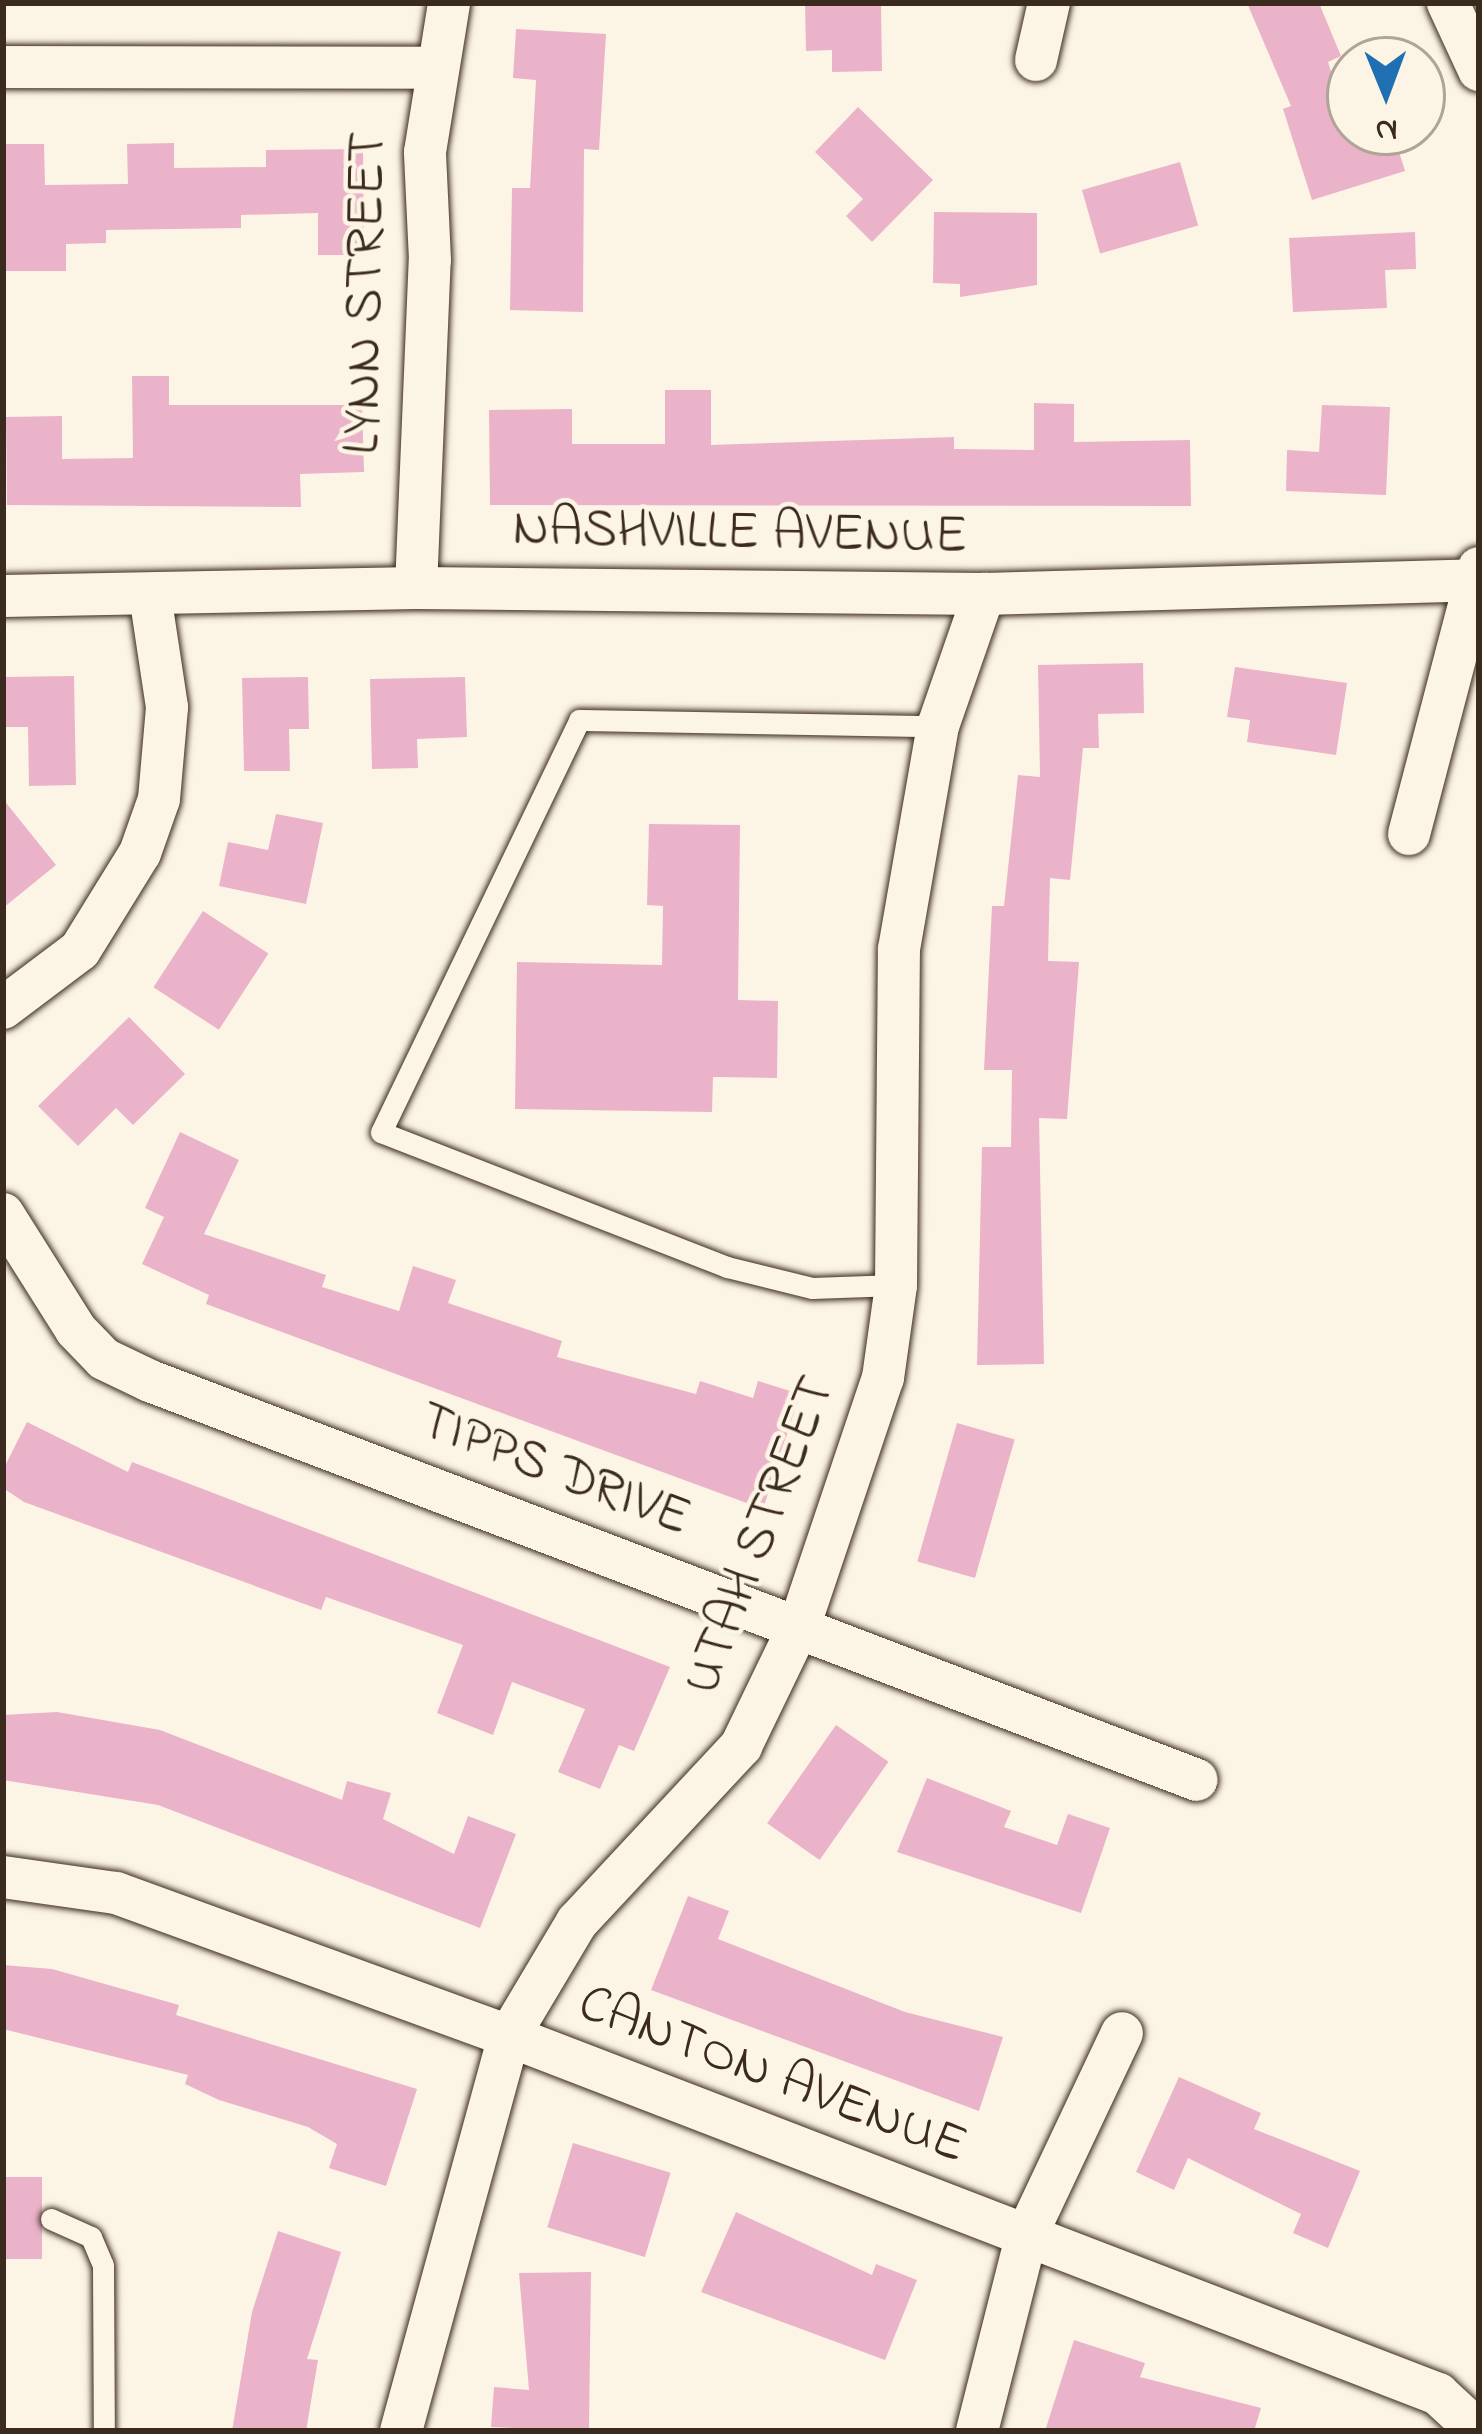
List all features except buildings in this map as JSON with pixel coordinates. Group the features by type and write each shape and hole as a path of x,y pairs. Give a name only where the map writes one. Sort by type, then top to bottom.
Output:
{"street":[{"name":"LYNN STREET","path":"416,588 431,68 448,3"},
{"path":"1036,60 1048,3"},
{"path":"1462,14 1479,70"},
{"path":"3,67 431,68"},
{"path":"1409,834 1478,574"},
{"name":"NASHVILLE AVENUE","path":"3,596 416,588 983,594 1478,574"},
{"name":"UTAH STREET","path":"401,2431 509,2036 577,1922 741,1746 800,1624 883,1378 896,1286 899,949 938,726 983,594"},
{"path":"3,1008 80,950 116,902 153,817 167,707 150,595"},
{"name":"TIPPS DRIVE","path":"3,1214 104,1359 1198,1780"},
{"name":"CANTON AVENUE","path":"3,1877 116,1893 509,2036 1438,2395 1478,2431"},
{"path":"977,2431 1027,2234 1122,2033"}],"lane":[{"path":"896,1286 812,1288 727,1267 381,1132 579,720 938,726"},
{"path":"51,2219 91,2236 104,2265 104,2431"}]}
